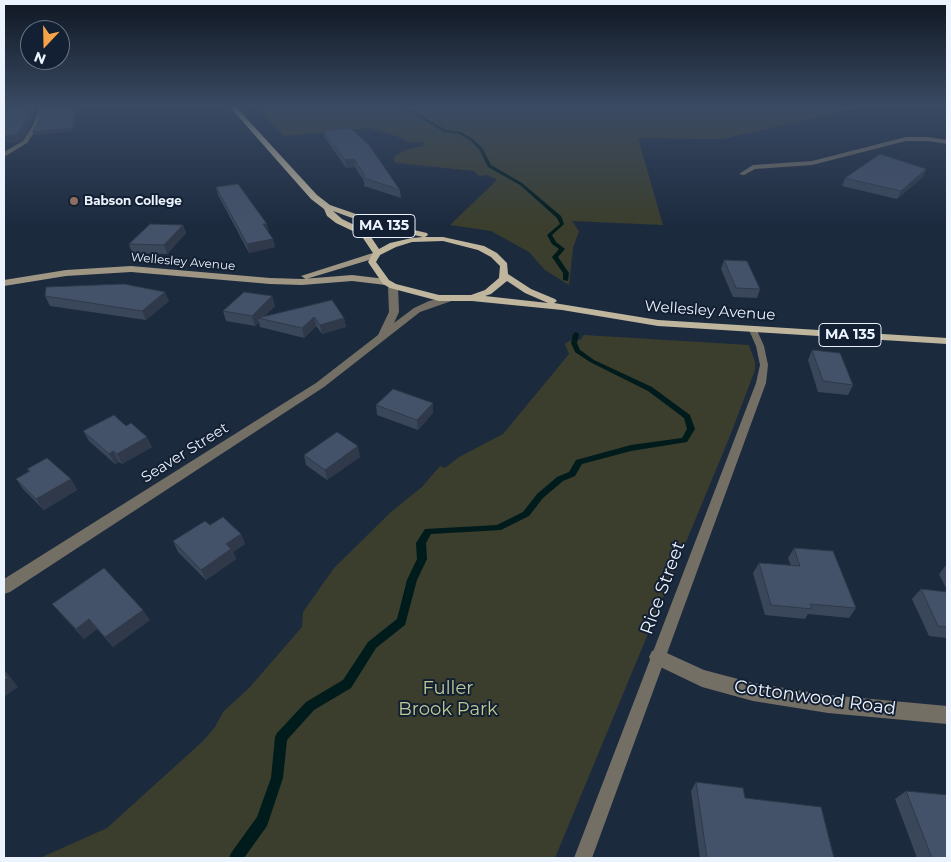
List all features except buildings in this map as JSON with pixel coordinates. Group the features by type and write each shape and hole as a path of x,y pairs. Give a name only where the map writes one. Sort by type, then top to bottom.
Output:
{"main road":[{"name":"MA 135","path":"269,146 314,197 327,207 377,224 481,248 494,255 504,265 506,276 538,296 586,311"},
{"name":"MA 135","path":"327,207 330,214 339,221 364,233 376,254 372,262 389,284 419,294 472,298"},
{"path":"376,254 406,242 443,239"},
{"name":"Wellesley Avenue","path":"270,281 325,271 376,254"},
{"name":"Wellesley Avenue","path":"4,283 59,274 131,269 172,271 224,278 270,281 302,282 352,278 389,284"},
{"path":"472,298 488,292 502,282 506,276"},
{"name":"Wellesley Avenue","path":"472,298 586,311 658,323 947,341"}],"street":[{"path":"4,155 18,146"},
{"path":"742,174 753,167 806,164 877,146"},
{"name":"Seaver Street","path":"379,340 394,312 389,284"},
{"name":"Seaver Street","path":"4,588 294,403 339,372 417,310 455,298"},
{"name":"Cottonwood Road","path":"658,657 702,678 753,692 828,704 947,715"}],"lane":[{"name":"Rice Street","path":"583,858 763,374 762,356 753,330"}],"green space":[{"path":"422,146 640,146 663,225 572,221 579,231 573,248 569,285 545,270 529,252 491,231 450,225 496,179 487,175 479,176 474,171 397,163 393,160 395,156 405,150"},
{"name":"Fuller Brook Park","path":"584,335 749,345 755,362 755,370 730,436 555,858 40,858 107,828 202,742 215,727 223,712 249,688 302,627 303,612 334,568 391,512 422,487 440,466 445,468 459,457 503,434 569,354 565,344 571,340 580,340"}],"waterway":[{"path":"478,146 489,166 521,184 559,217 562,224 549,235 554,243 562,249 555,257 566,273 566,280"},
{"path":"236,858 262,821 277,778 281,737 310,706 347,684 372,645 401,622 412,580 422,559 421,543 428,531 498,528 526,514 540,496 560,479 572,474 579,462 631,448 684,440 691,429 687,417 650,389 592,361 577,351 574,343 576,334"}],"place":[{"name":"Babson College","path":"74,201"}]}
